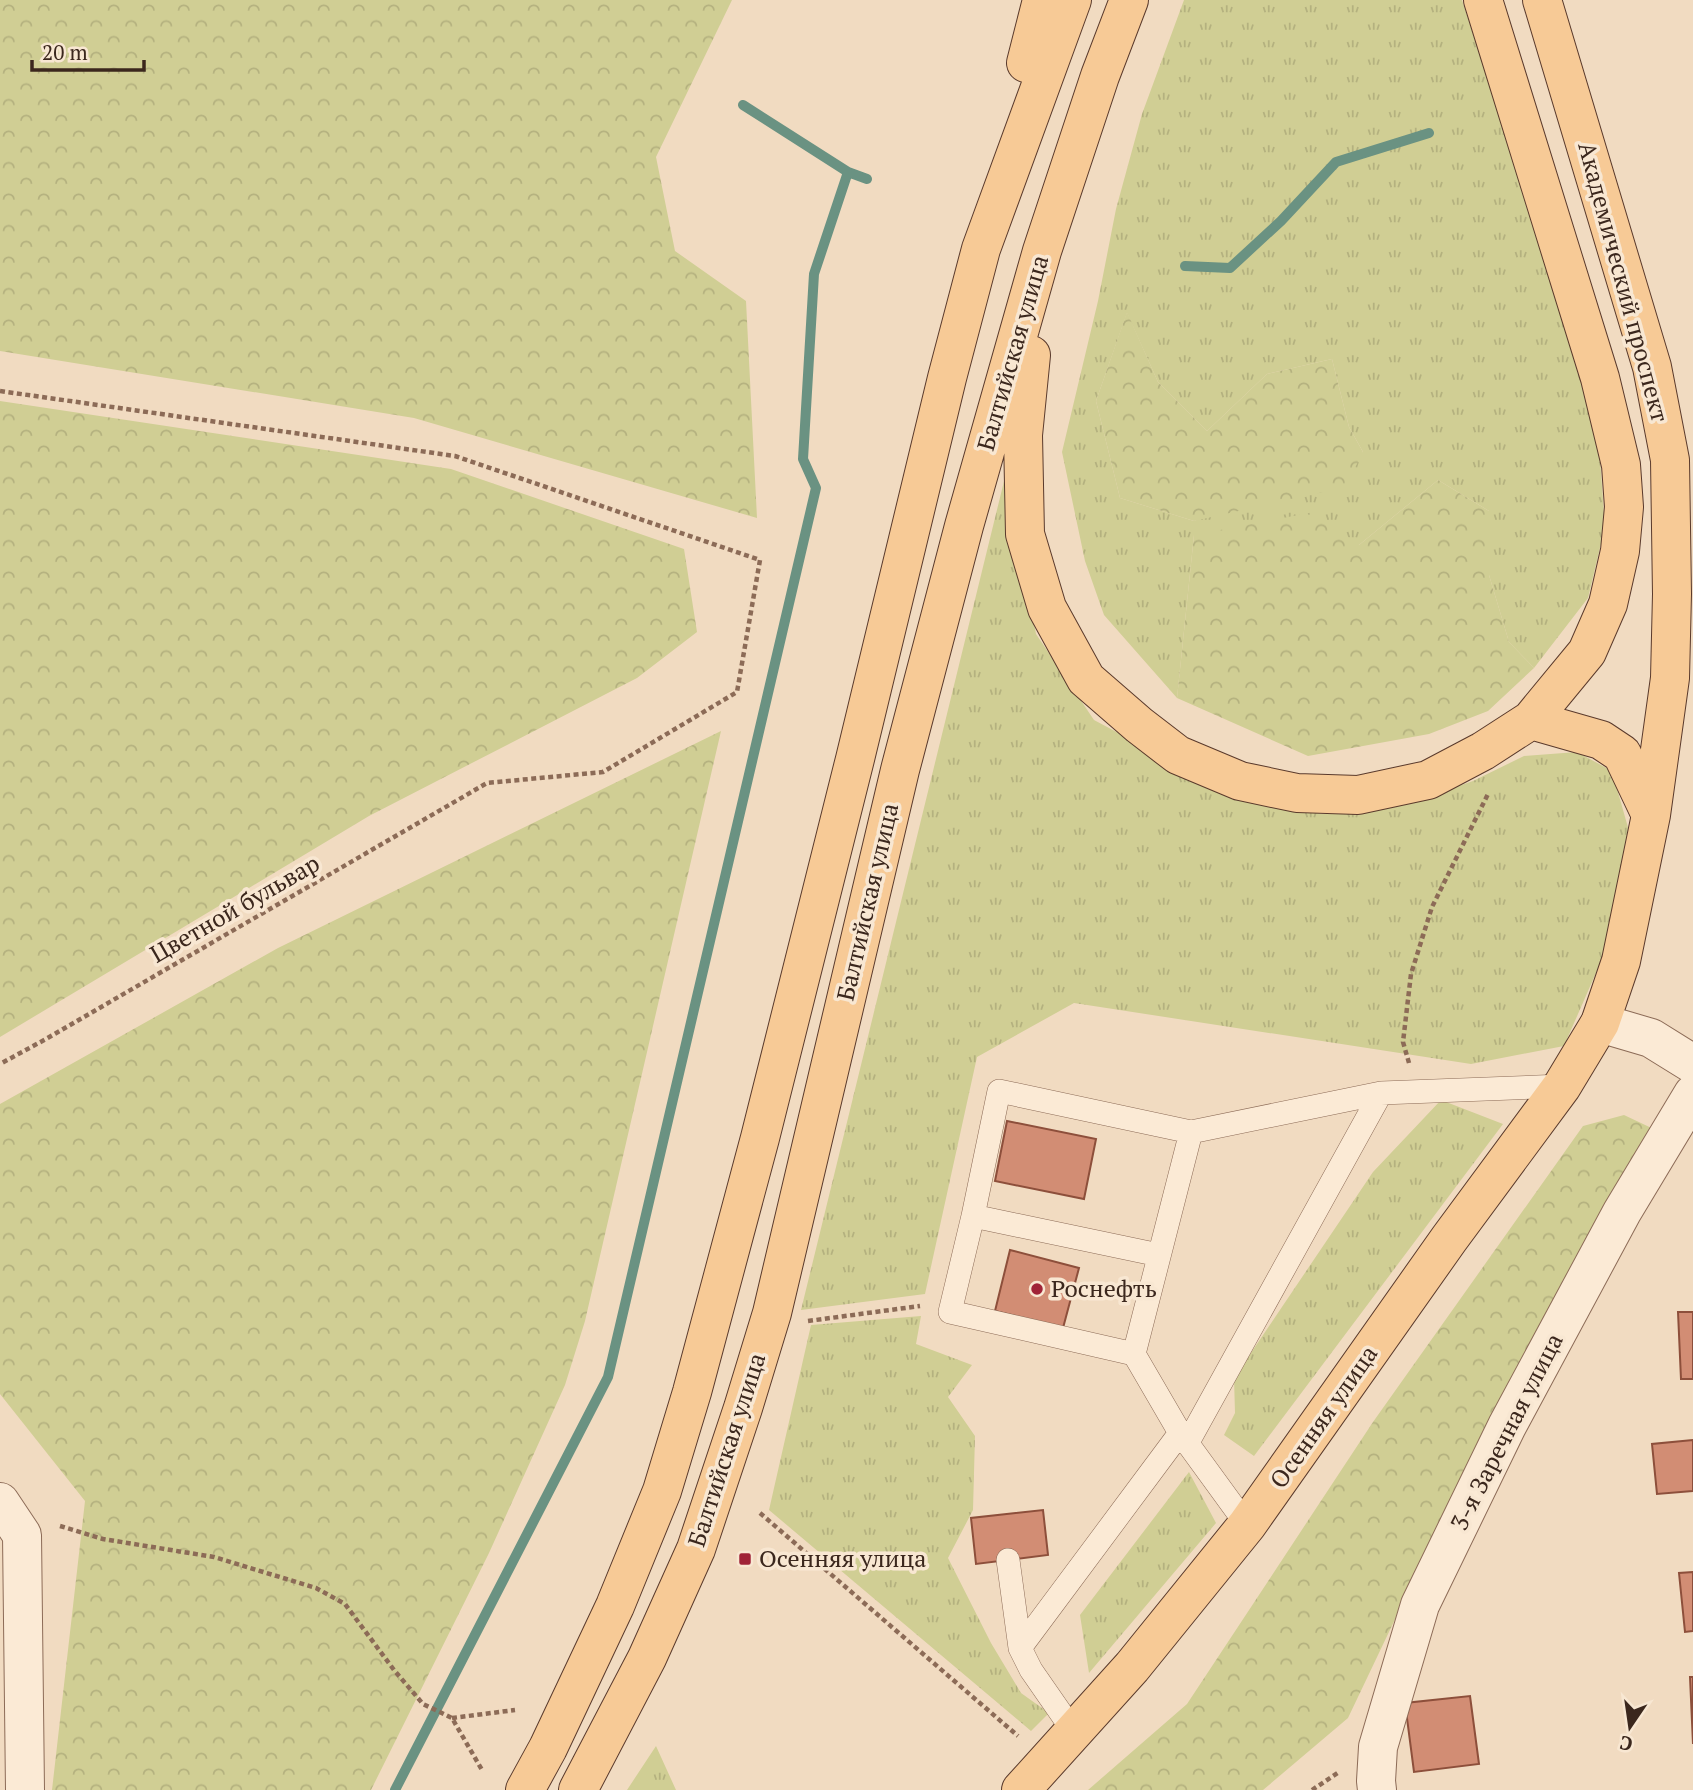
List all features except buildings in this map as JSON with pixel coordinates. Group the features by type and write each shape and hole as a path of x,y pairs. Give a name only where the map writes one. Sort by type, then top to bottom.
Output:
{"main road":[{"path":"981,249 1042,0"},
{"name":"Балтийская улица","path":"525,1790 548,1748 615,1606 662,1491 718,1299 767,1111 981,249 1072,0"},
{"name":"Балтийская улица","path":"578,1790 647,1658 696,1549 743,1408 772,1312 900,769 964,526 1042,251 1100,76 1129,0"},
{"name":"Академический проспект","path":"1042,251 1023,435 1025,534 1047,608 1086,679 1178,755 1241,781 1297,793 1358,795 1428,780 1483,751 1531,720 1587,652 1608,604 1620,551 1625,507 1621,465 1600,378 1483,0"},
{"name":"Академический проспект","path":"1542,0 1652,367 1670,460 1670,678 1651,815 1621,961 1600,1023"},
{"path":"1531,720 1601,740 1622,754 1651,815"},
{"name":"Осенняя улица","path":"1021,1790 1132,1667 1247,1525 1449,1239 1562,1086 1600,1023"}],"street":[{"path":"1600,1023 1651,1038 1693,1064"},
{"name":"3-я Заречная улица","path":"1377,1790 1378,1747 1420,1605 1527,1391 1622,1212 1693,1094"},
{"path":"3,1506 22,1535 25,1790"}],"lane":[{"path":"1133,1354 950,1312 999,1091 1191,1132 1381,1093 1562,1086"},
{"path":"1020,1648 1183,1438 1381,1093"},
{"path":"1191,1132 1133,1354 1183,1438 1247,1525"},
{"path":"972,1216 1160,1255"},
{"path":"1008,1560 1020,1648 1031,1670 1074,1732"}],"path":[{"name":"Цветной бульвар","path":"0,391 455,456 760,560 737,692 603,772 487,783 0,1064"},
{"path":"1451,1089 1418,1080 1408,1062 1403,1042 1412,974 1432,907 1492,786"},
{"path":"806,1321 953,1302"},
{"path":"3,1506 103,1539 214,1557 316,1588 345,1604 423,1704 452,1718 515,1710"},
{"path":"761,1513 1024,1741"},
{"path":"452,1718 482,1770"}],"green space":[{"path":"0,0 732,0 656,157 675,251 746,301 757,518 414,418 0,351"},
{"path":"1184,0 1462,0 1589,393 1600,459 1605,527 1588,598 1534,668 1509,642 1489,575 1489,511 1438,480 1359,545 1194,535 1177,698 1104,615 1085,561 1062,452 1098,301 1116,209 1142,114","holes":["1127,313 1158,382 1207,431 1267,374 1332,359 1349,427 1363,452 1194,521 1120,498 1096,401"]},
{"path":"1127,312 1158,382 1207,431 1267,374 1332,359 1349,427 1363,452 1345,487 1194,521 1120,498 1096,401"},
{"path":"0,401 451,469 684,549 697,632 637,678 369,816 0,1037"},
{"path":"1006,473 1036,634 1094,720 1224,789 1322,814 1403,805 1473,781 1524,756 1577,752 1612,771 1629,831 1616,927 1564,1046 1471,1064 1074,1003 977,1057 925,1294 801,1310"},
{"path":"1438,480 1489,511 1489,575 1509,642 1534,668 1488,711 1429,734 1308,756 1177,698 1194,535 1314,512 1359,545"},
{"path":"721,731 585,1321 565,1385 489,1553 371,1790 52,1790 85,1501 0,1394 0,1104 278,948"},
{"path":"1441,1100 1503,1124 1254,1456 1224,1435 1235,1413 1234,1378 1373,1172"},
{"path":"1624,1115 1660,1132 1448,1508 1348,1718 1263,1790 1088,1790 1187,1704 1373,1422 1583,1126"},
{"path":"921,1316 916,1344 972,1365 948,1397 975,1436 973,1510 948,1558 991,1643 1021,1693 1049,1713 1031,1731 769,1510 811,1325"},
{"path":"1189,1472 1216,1523 1089,1673 1080,1615"},
{"path":"656,1746 676,1790 627,1790"}],"waterway":[{"path":"743,105 848,172 867,179"},
{"path":"1185,266 1230,268 1281,221 1336,162 1429,133"},
{"path":"395,1790 608,1377 816,488 803,459 814,274 848,172"}],"place":[{"name":"Роснефть","path":"1037,1289"},
{"name":"Осенняя улица","path":"745,1559"}]}
